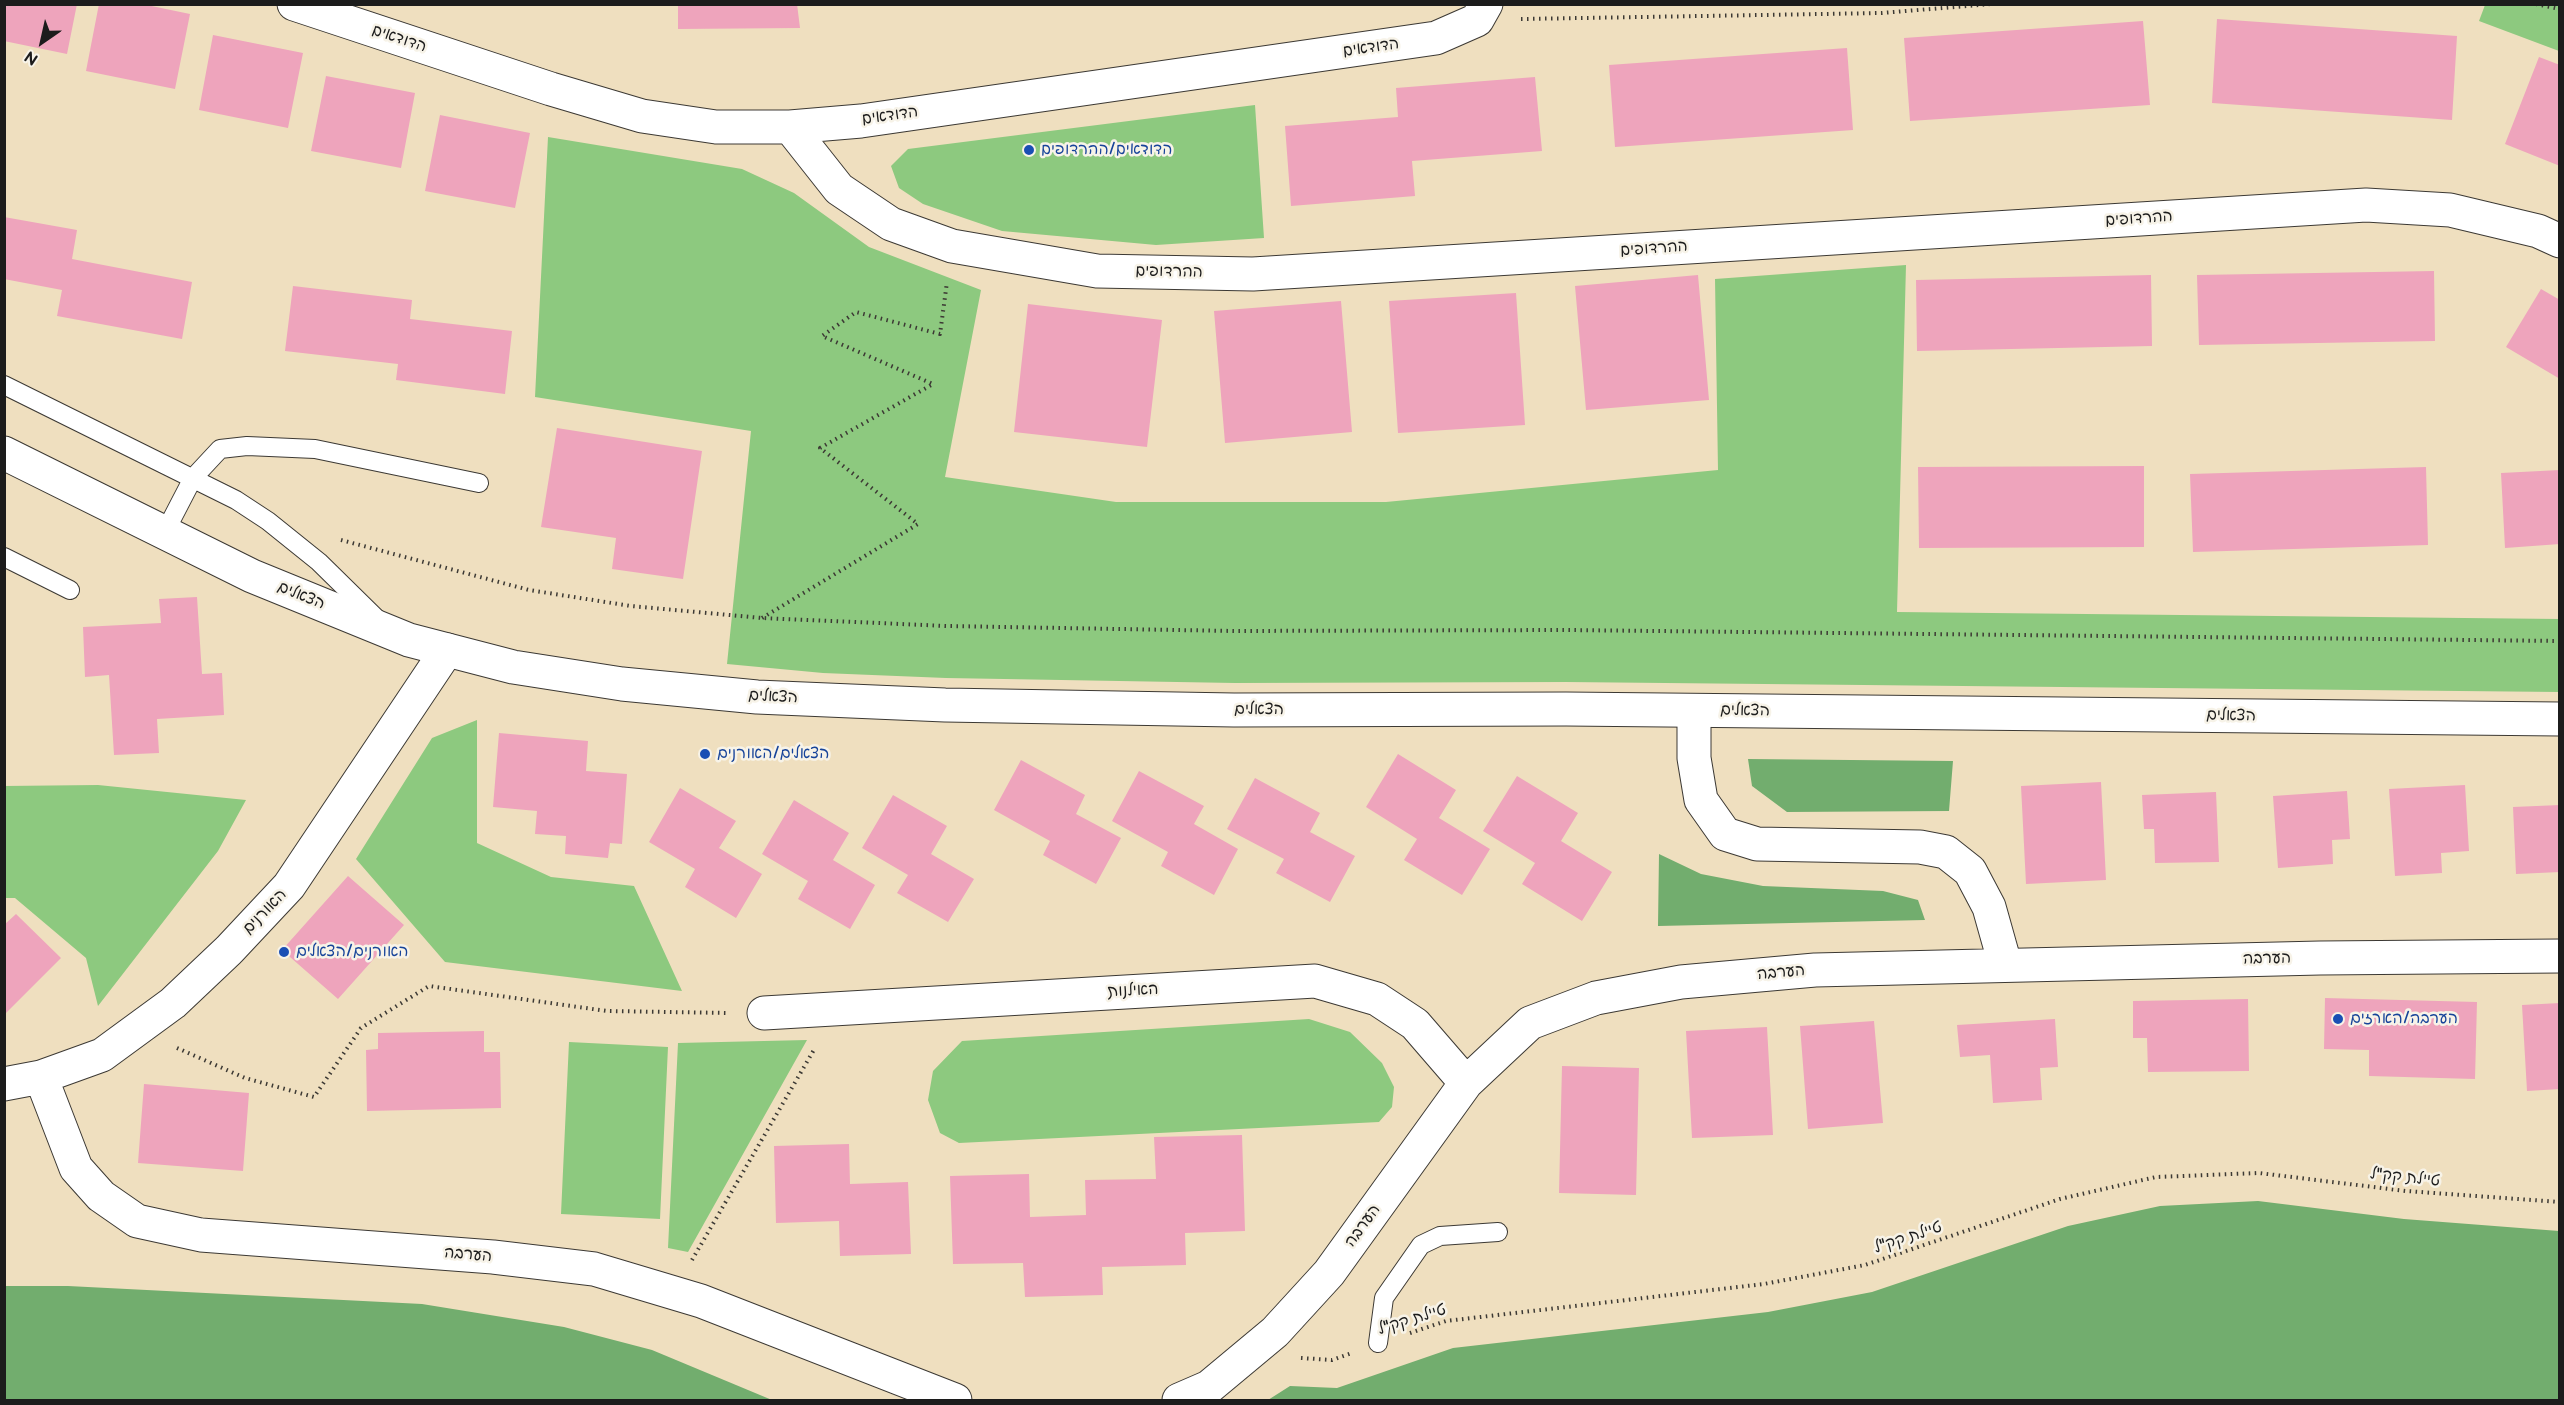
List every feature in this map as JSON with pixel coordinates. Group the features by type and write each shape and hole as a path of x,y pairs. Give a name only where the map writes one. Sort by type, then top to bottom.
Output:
{"street":[{"name":"הדודאים","path":"294,4 551,89 642,116 716,128 790,127 861,121 1436,38 1482,12"},
{"name":"ההרדופים","path":"790,127 839,189 891,224 952,246 1097,271 1254,274 2366,205 2450,210 2538,231 2559,241"},
{"name":"הצאלים","path":"4,453 252,576 391,633 513,667 622,684 757,697 945,705 1234,710 1694,711 2559,719"},
{"name":"האורנים","path":"4,1084 41,1077 102,1054 173,1003 289,886 447,650"},
{"path":"1694,711 1694,758 1701,800 1725,834 1757,844 1920,847 1946,852 1970,871 1989,907 2005,964"},
{"name":"הערבה","path":"1179,1401 1209,1387 1275,1332 1329,1273 1466,1083 1530,1023 1596,998 1681,982 1803,971 2005,964 2559,956"},
{"name":"האילנות","path":"764,1013 1315,981 1377,999 1415,1024 1466,1083"},
{"name":"הערבה","path":"41,1077 76,1167 101,1196 137,1221 201,1235 493,1257 594,1269 701,1301 955,1401"}],"lane":[{"path":"4,385 236,500 268,521 319,562 391,633"},
{"path":"165,532 193,478 220,449 247,446 315,448 479,483"},
{"path":"4,557 70,590"},
{"path":"1378,1343 1384,1298 1421,1245 1440,1236 1498,1232"}],"path":[{"path":"1482,12 1882,13 1991,4"},
{"path":"2536,4 2559,9"},
{"path":"762,618 918,524 820,448 933,384 822,336 856,312 940,334 952,246"},
{"path":"334,538 529,590 631,606 762,618 947,626 1234,631 1566,630 2559,641"},
{"path":"192,1056 245,1077 314,1097 360,1028 429,986 607,1011 764,1013"},
{"path":"673,1293 838,1009"},
{"name":"טיילת קק\"ל","path":"1275,1332 1302,1359 1332,1360 1446,1321 1764,1284 1865,1265 2060,1198 2156,1177 2259,1173 2406,1191 2559,1202"}],"green space":[{"path":"2485,5 2559,5 2559,51 2479,21"},
{"path":"1255,105 1264,238 1156,245 1002,231 923,204 899,188 891,166 908,149"},
{"path":"548,137 742,169 794,193 869,247 981,290 945,477 1116,502 1386,502 1718,470 1715,279 1906,265 1897,612 2559,619 2559,692 1566,682 1235,683 946,678 823,673 727,664 751,431 535,397"},
{"path":"477,720 477,843 551,877 634,886 682,991 445,962 356,859 432,738"},
{"path":"1748,759 1953,761 1949,811 1787,812 1752,786"},
{"path":"98,785 246,800 218,851 98,1006 86,958 15,898 5,898 4,786"},
{"path":"1659,854 1701,874 1763,886 1883,891 1918,900 1925,920 1658,926"},
{"path":"1309,1019 1350,1032 1382,1063 1394,1087 1392,1107 1379,1122 959,1143 940,1133 928,1100 933,1071 962,1041"},
{"path":"807,1040 688,1252 668,1248 678,1043"},
{"path":"569,1042 668,1047 660,1219 561,1214"},
{"path":"2258,1201 2404,1219 2559,1231 2559,1400 1268,1400 1290,1386 1337,1388 1453,1348 1768,1312 1872,1292 2068,1226 2160,1206"},
{"path":"5,1286 68,1286 422,1304 564,1327 652,1350 772,1400 5,1400"}],"building":[{"path":"4,4 77,4 67,54 4,41"},
{"path":"99,4 142,4 190,14 175,89 86,71"},
{"path":"678,4 797,4 800,28 678,29"},
{"path":"2217,19 2457,36 2452,120 2212,103"},
{"path":"2143,21 2150,105 1910,121 1904,38"},
{"path":"213,35 303,53 288,128 199,110"},
{"path":"1847,48 1853,130 1615,147 1609,65"},
{"path":"2539,57 2560,65 2560,166 2505,144"},
{"path":"326,76 415,93 401,168 311,151"},
{"path":"1535,77 1542,151 1412,161 1415,196 1291,206 1285,126 1398,117 1396,88"},
{"path":"440,115 530,133 515,208 425,191"},
{"path":"4,217 77,230 72,259 192,282 182,339 57,316 62,290 4,279"},
{"path":"2434,271 2435,341 2199,345 2197,275"},
{"path":"1698,275 1709,400 1586,410 1575,286"},
{"path":"2151,275 2152,346 1917,351 1916,280"},
{"path":"293,286 412,300 410,319 512,331 505,394 396,380 398,364 285,351"},
{"path":"2541,289 2560,300 2560,379 2506,347"},
{"path":"1516,293 1525,425 1398,433 1389,301"},
{"path":"1341,301 1352,432 1225,443 1214,311"},
{"path":"1028,304 1162,320 1147,447 1014,432"},
{"path":"557,428 702,451 683,579 612,569 616,538 541,527"},
{"path":"2144,466 2144,547 1919,548 1918,467"},
{"path":"2426,467 2428,545 2193,552 2190,474"},
{"path":"2560,470 2560,544 2505,548 2501,473"},
{"path":"197,597 202,674 222,673 224,715 157,719 159,753 114,755 109,675 85,677 83,627 161,623 159,599"},
{"path":"499,733 588,741 586,771 627,774 622,844 610,843 608,858 565,854 566,836 535,834 537,811 493,807"},
{"path":"1398,754 1456,790 1439,818 1490,849 1462,895 1404,860 1417,839 1366,807"},
{"path":"1021,760 1085,795 1076,814 1121,838 1096,884 1043,855 1050,841 994,810"},
{"path":"1139,771 1204,806 1194,824 1238,849 1214,895 1161,866 1168,852 1112,821"},
{"path":"1517,776 1578,813 1561,841 1612,872 1582,921 1522,884 1535,863 1483,831"},
{"path":"1255,778 1320,813 1310,832 1355,856 1330,902 1276,873 1284,859 1227,829"},
{"path":"2101,782 2106,880 2026,884 2021,786"},
{"path":"2465,785 2469,851 2441,853 2442,873 2395,876 2389,789"},
{"path":"680,788 736,821 719,848 762,874 736,918 685,887 695,869 649,842"},
{"path":"2347,791 2350,839 2332,840 2333,864 2278,868 2273,796"},
{"path":"2216,792 2219,862 2155,863 2154,829 2144,829 2142,795"},
{"path":"893,795 947,826 931,854 974,879 948,922 897,893 908,875 862,848"},
{"path":"794,800 849,833 833,860 875,885 850,929 798,899 808,881 762,854"},
{"path":"2560,805 2560,872 2516,874 2513,807"},
{"path":"348,876 404,925 338,999 282,950"},
{"path":"16,914 61,958 4,1015 4,925"},
{"path":"2325,998 2477,1002 2475,1079 2369,1076 2369,1050 2324,1049"},
{"path":"2248,999 2249,1071 2148,1072 2147,1038 2133,1038 2133,1001"},
{"path":"2560,1003 2560,1089 2527,1091 2522,1005"},
{"path":"2055,1019 2058,1067 2040,1068 2042,1100 1993,1103 1990,1055 1960,1057 1957,1025"},
{"path":"1874,1021 1883,1123 1808,1129 1800,1026"},
{"path":"1767,1027 1773,1135 1692,1138 1686,1031"},
{"path":"484,1031 484,1052 500,1052 501,1108 367,1111 366,1050 378,1049 378,1033"},
{"path":"1562,1066 1639,1068 1636,1195 1559,1193"},
{"path":"144,1084 249,1093 243,1171 138,1163"},
{"path":"1242,1135 1245,1231 1185,1233 1186,1265 1102,1267 1103,1295 1025,1297 1023,1263 953,1264 950,1176 1029,1174 1030,1217 1086,1215 1085,1180 1156,1179 1154,1137"},
{"path":"849,1144 850,1184 908,1182 911,1254 840,1256 839,1221 776,1223 774,1146"}],"place":[{"name":"הדודאים/ההרדופים","path":"1029,150"},
{"name":"הצאלים/האורנים","path":"705,754"},
{"name":"האורנים/הצאלים","path":"284,952"},
{"name":"הערבה/הארזים","path":"2338,1019"}]}
